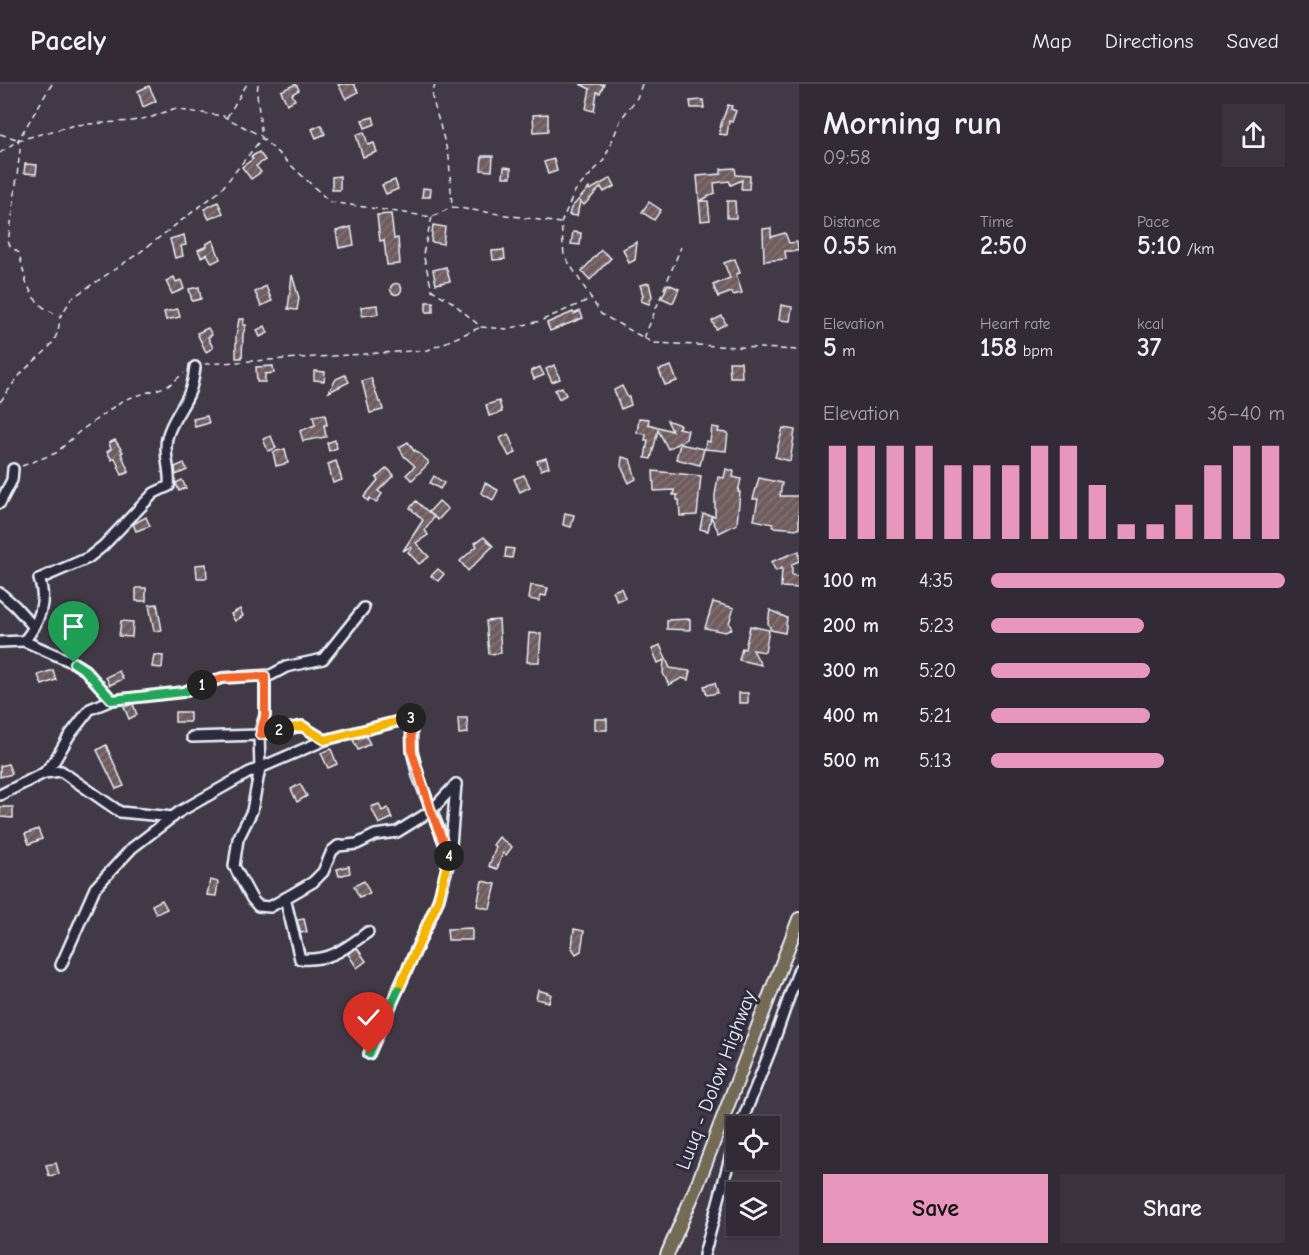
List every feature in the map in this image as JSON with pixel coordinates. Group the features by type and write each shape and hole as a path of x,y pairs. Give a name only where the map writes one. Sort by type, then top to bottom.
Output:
{"main road":[{"name":"Luuq - Dolow Highway","path":"668,1255 799,919"}],"street":[{"path":"24,641 41,608 43,594 39,579 88,558 103,546 154,493 169,486 166,439 176,414 190,391 195,367"},
{"path":"0,502 12,480 14,469"},
{"path":"0,593 33,626"},
{"path":"44,773 90,710 112,700 183,692 222,678 271,675 286,667 323,659 364,608"},
{"path":"0,642 24,641 80,667 112,700"},
{"path":"265,676 265,716 260,735 260,768 252,811 238,839 234,867 258,906 270,908 313,882 323,872 332,851 338,846 357,844 375,835 397,832 431,811 456,784 450,858 438,901 369,1054"},
{"path":"61,965 95,888 132,848 173,817 260,768 325,740 403,720 411,714 412,752 431,811 450,858"},
{"path":"192,737 260,735 302,726 325,740"},
{"path":"0,795 44,773 61,771 120,812 173,817"},
{"path":"285,898 300,959 318,960 340,952 368,932"},
{"path":"744,1116 799,969"},
{"path":"704,1255 727,1170"}],"path":[{"path":"52,84 18,140 20,150 8,241 10,246 19,253 26,282 34,298 43,308 60,317"},
{"path":"227,118 247,84"},
{"path":"0,402 21,374 51,348 59,330 60,317 72,298 148,247 220,191 262,137 258,84"},
{"path":"435,84 432,97 449,157 452,207"},
{"path":"642,84 637,98 621,119 604,160 575,191 561,223 564,255 601,314 653,343 799,350"},
{"path":"0,153 18,140 75,125 132,121 173,109 223,116 262,137 330,202 432,217 452,207 561,223"},
{"path":"0,134 18,140"},
{"path":"432,217 423,254 432,290 452,302 481,327"},
{"path":"644,338 681,247"},
{"path":"14,469 56,453 79,432 123,400 168,386 188,369 206,364 428,351 481,327 507,329 540,321 591,298"}],"building":[{"path":"296,84 299,90 292,94 295,100 287,104 281,91"},
{"path":"338,84 354,84 358,92 346,99"},
{"path":"580,84 604,84 600,93 597,92 594,111 586,109 590,89"},
{"path":"149,86 156,101 143,107 138,91"},
{"path":"703,100 704,108 691,108 690,101"},
{"path":"728,105 736,111 732,122 729,121 727,135 719,134 721,124"},
{"path":"548,114 548,131 534,132 533,115"},
{"path":"373,117 375,124 365,128 362,120"},
{"path":"321,125 325,134 316,138 312,129"},
{"path":"364,132 368,145 374,143 377,152 363,157 356,135"},
{"path":"259,152 265,160 256,166 261,172 251,179 242,167"},
{"path":"482,156 493,156 492,171 481,170"},
{"path":"554,159 557,171 548,174 544,162"},
{"path":"25,164 37,165 36,174 24,173"},
{"path":"504,167 511,168 511,177 503,177"},
{"path":"735,168 736,175 750,176 749,189 741,189 742,180 731,185 729,181 714,183 715,193 700,201 708,201 710,220 701,221 697,176 721,174 721,169"},
{"path":"340,176 340,190 332,190 332,177"},
{"path":"611,178 615,186 604,192 601,187 584,205 580,201 577,216 569,215 571,208 589,188 590,190"},
{"path":"395,180 398,189 386,194 382,185"},
{"path":"423,188 431,189 430,197 422,197"},
{"path":"727,201 735,201 736,218 727,218"},
{"path":"218,202 223,213 209,219 204,209"},
{"path":"649,202 661,210 654,220 642,212"},
{"path":"391,214 394,239 398,238 400,264 387,265 384,240 380,241 377,215"},
{"path":"433,225 445,227 443,244 431,242"},
{"path":"351,227 354,245 339,248 336,231"},
{"path":"771,228 771,237 785,233 789,243 797,242 798,251 785,251 786,259 764,261 763,229"},
{"path":"573,232 581,233 580,245 571,244"},
{"path":"184,235 186,245 181,246 183,256 175,258 170,239"},
{"path":"213,240 220,259 212,263 207,254 201,257 198,250"},
{"path":"637,242 635,260 629,263 623,249"},
{"path":"504,250 505,259 493,260 492,251"},
{"path":"601,250 611,258 590,280 582,271"},
{"path":"735,259 740,273 736,274 742,293 733,295 732,292 718,297 713,285 730,278 724,263"},
{"path":"446,267 450,281 436,284 433,270"},
{"path":"292,275 299,298 297,310 288,309"},
{"path":"174,277 176,282 181,280 184,289 172,294 166,281"},
{"path":"649,283 652,296 649,304 641,301 643,295 640,285"},
{"path":"396,284 400,285 400,293 396,294 392,293 391,289 392,285"},
{"path":"668,284 679,289 673,303 662,298"},
{"path":"266,286 272,301 261,306 255,292"},
{"path":"199,287 201,299 192,301 189,289"},
{"path":"426,302 433,302 433,312 426,312"},
{"path":"377,305 378,314 362,316 361,307"},
{"path":"781,305 792,307 790,321 779,320"},
{"path":"178,309 180,317 166,320 164,312"},
{"path":"580,311 583,318 550,331 547,323"},
{"path":"722,316 726,324 716,329 712,321"},
{"path":"239,319 244,319 243,325 246,325 243,334 242,358 236,358 236,337"},
{"path":"265,326 268,333 260,337 257,330"},
{"path":"208,328 212,335 208,337 213,348 206,352 197,333"},
{"path":"729,362 741,362 742,377 730,377"},
{"path":"554,365 560,379 552,382 546,369"},
{"path":"273,366 274,373 265,374 265,382 257,382 256,367"},
{"path":"671,366 677,381 665,385 659,370"},
{"path":"540,367 544,375 534,379 531,371"},
{"path":"314,371 325,372 324,381 314,380"},
{"path":"345,375 349,382 329,392 336,379"},
{"path":"371,378 383,410 370,413 362,381"},
{"path":"622,386 631,405 621,409 614,390"},
{"path":"562,387 566,395 559,399 555,390"},
{"path":"499,401 502,412 489,416 486,405"},
{"path":"325,414 326,437 303,441 300,431 315,425 313,416"},
{"path":"207,416 209,423 195,427 193,419"},
{"path":"639,418 649,419 648,424 672,431 667,420 680,425 678,428 688,430 686,439 668,449 658,430 651,459 645,458 648,440 645,440 646,434 637,433"},
{"path":"712,427 719,428 718,432 728,433 726,451 705,449 706,441 710,442"},
{"path":"783,428 795,430 790,461 775,457"},
{"path":"508,434 516,453 509,456 500,438"},
{"path":"271,436 276,448 268,451 263,439"},
{"path":"115,440 123,452 121,453 129,472 122,475 115,458 112,460 107,452 111,449 109,443"},
{"path":"335,440 337,448 329,451 327,443"},
{"path":"408,442 414,451 428,461 428,464 412,480 406,475 415,466 404,456 399,447"},
{"path":"680,444 704,449 700,465 676,459"},
{"path":"285,449 288,463 276,466 273,452"},
{"path":"622,457 630,459 636,479 629,483 621,466"},
{"path":"546,458 549,467 541,470 537,461"},
{"path":"336,461 342,480 333,483 328,464"},
{"path":"184,463 187,470 176,475 175,467"},
{"path":"387,468 394,475 378,491 382,494 376,503 370,498 368,501 364,497 378,480 376,478"},
{"path":"726,469 734,471 733,477 741,479 738,492 740,492 737,524 719,533 711,517 708,531 700,529 703,514 715,516 718,477 724,478"},
{"path":"653,471 701,476 697,515 680,516 679,500 677,500 677,495 673,495 674,490 654,491"},
{"path":"524,475 530,487 520,492 514,479"},
{"path":"434,476 444,483 440,489 430,483"},
{"path":"759,478 782,483 780,496 799,496 799,529 773,527 773,524 754,520 758,499 753,499"},
{"path":"182,480 186,488 179,491 176,483"},
{"path":"485,483 498,490 493,500 481,493"},
{"path":"416,501 434,517 425,530 428,535 416,543 429,557 419,564 408,552 412,548 403,551 423,520 410,508"},
{"path":"439,501 448,509 438,520 429,512"},
{"path":"565,513 574,515 571,527 563,525"},
{"path":"146,517 150,526 136,531 133,524"},
{"path":"484,537 493,546 468,571 460,561 477,546 475,543"},
{"path":"506,548 514,549 512,558 505,557"},
{"path":"799,551 799,561 792,564 792,575 799,576 799,588 781,587 782,568 776,571 771,562"},
{"path":"206,564 207,578 197,578 196,565"},
{"path":"438,569 444,574 438,581 431,576"},
{"path":"531,585 548,588 546,596 541,595 539,601 529,599"},
{"path":"136,588 146,588 146,601 136,601"},
{"path":"621,588 625,598 617,601 613,591"},
{"path":"713,602 734,608 729,623 732,629 725,632 705,628"},
{"path":"157,604 162,630 154,631 149,605"},
{"path":"240,609 243,616 235,621 231,614"},
{"path":"770,610 787,618 785,633 771,630 768,623"},
{"path":"690,619 690,630 667,629 667,620"},
{"path":"499,620 501,653 489,654 486,621"},
{"path":"121,621 133,622 132,637 119,636"},
{"path":"750,626 769,630 765,652 753,650 761,665 739,660 742,648 745,649"},
{"path":"529,633 541,634 539,662 527,662"},
{"path":"660,645 670,668 690,671 688,680 682,678 669,685 663,673 664,660 658,663 652,649"},
{"path":"154,655 163,656 162,668 152,667"},
{"path":"53,670 56,680 42,685 38,675"},
{"path":"119,671 123,679 110,685 106,677"},
{"path":"715,683 718,693 707,695 704,686"},
{"path":"739,693 748,693 748,703 739,703"},
{"path":"133,704 137,715 129,719 124,707"},
{"path":"175,712 190,712 190,722 175,722"},
{"path":"458,718 467,718 468,733 459,734"},
{"path":"595,719 607,719 607,730 595,730"},
{"path":"366,736 370,744 358,750 353,740"},
{"path":"106,745 124,786 116,789 97,750"},
{"path":"331,749 337,764 328,768 321,753"},
{"path":"8,764 12,774 0,777 0,766"},
{"path":"300,784 307,796 297,802 291,789"},
{"path":"379,804 382,811 388,808 392,818 379,824 371,807"},
{"path":"0,807 13,807 13,818 0,817"},
{"path":"38,829 42,839 29,844 25,834"},
{"path":"499,837 512,847 506,855 503,853 497,869 489,866 496,847 493,845"},
{"path":"349,866 350,873 339,876 337,869"},
{"path":"210,880 218,882 216,896 207,895"},
{"path":"364,881 370,893 359,897 354,886"},
{"path":"482,881 496,884 490,909 477,906"},
{"path":"162,900 167,909 156,914 152,905"},
{"path":"304,919 307,932 301,933 297,920"},
{"path":"472,928 472,940 448,940 447,929"},
{"path":"574,929 584,931 581,951 576,954 572,948"},
{"path":"357,948 366,961 357,968 348,954"},
{"path":"538,990 551,994 549,1002 536,999"},
{"path":"56,1163 59,1174 49,1176 46,1165"}],"route":[{"path":"74,663 85,670 112,700 183,692 222,678 265,676 265,716 260,735 302,726 325,740 403,720 411,714 412,752 418,776 450,858 438,901 369,1054"}]}
